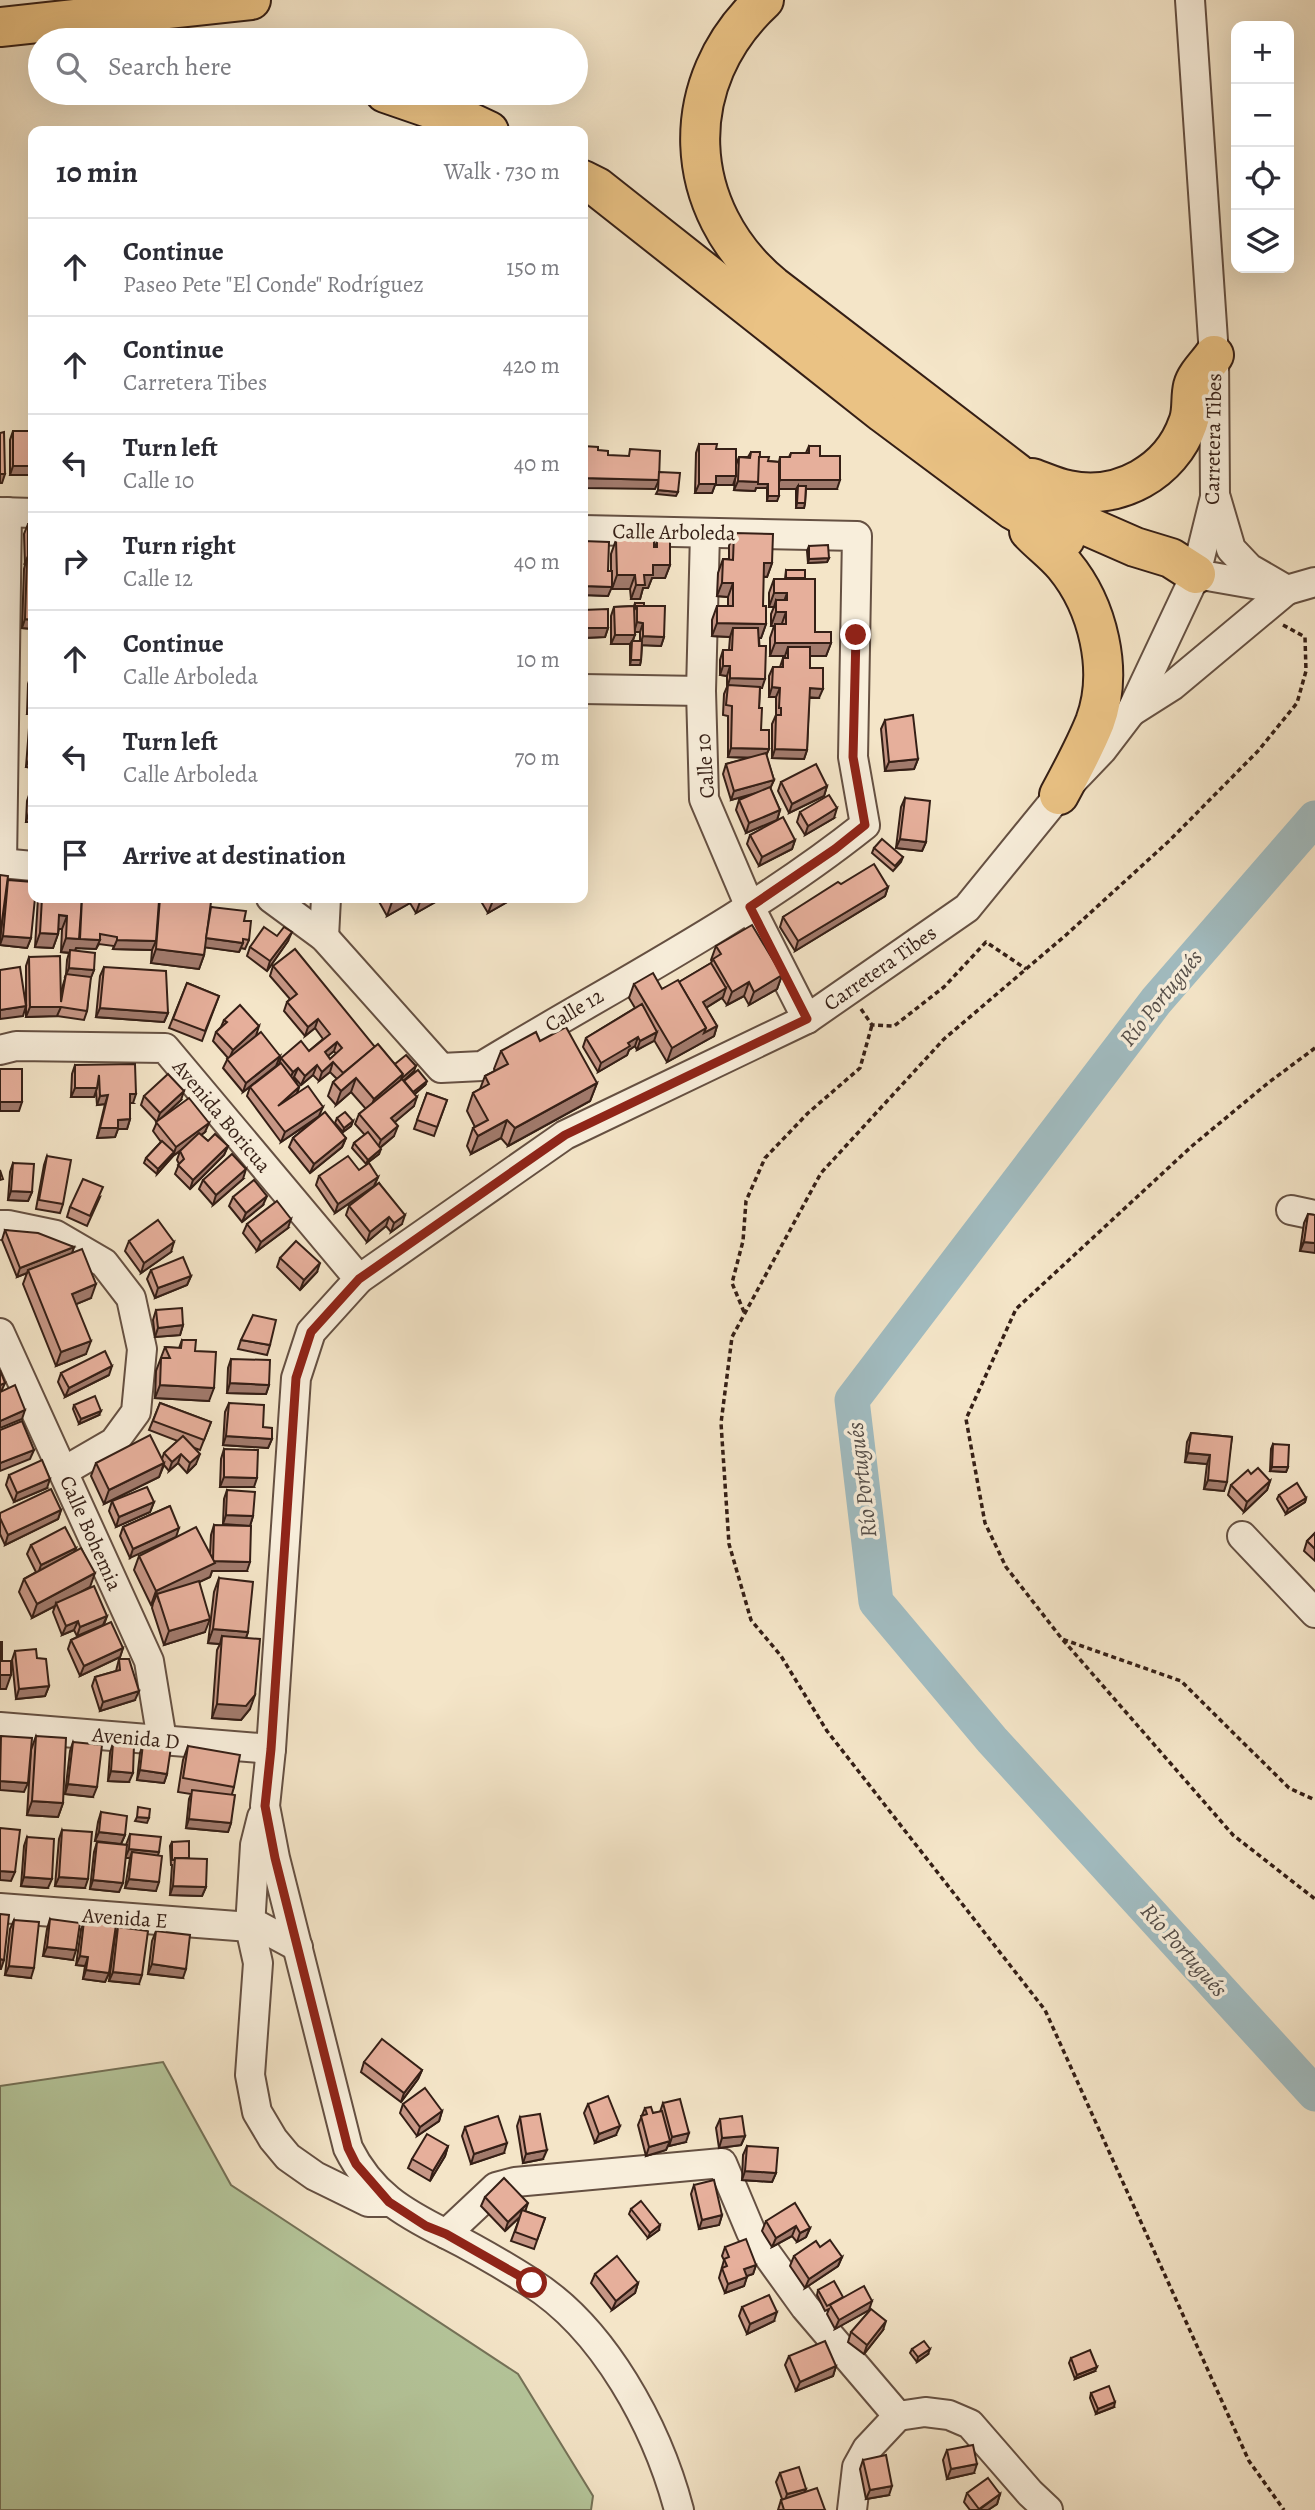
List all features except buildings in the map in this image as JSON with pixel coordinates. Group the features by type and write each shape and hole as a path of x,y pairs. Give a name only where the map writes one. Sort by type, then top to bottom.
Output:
{"highway":[{"path":"0,15 84,0"},
{"path":"0,27 251,0"},
{"path":"764,0 737,28 715,66 702,106 699,135 702,166 720,221 756,272 1017,473 1067,490 1087,493 1128,486 1143,480 1158,468 1181,438 1189,421 1193,384 1214,355"},
{"path":"0,41 28,42"},
{"path":"420,105 478,126"},
{"path":"588,182 883,414 1013,510 1091,554 1128,568 1161,578 1196,574"},
{"path":"1017,473 1022,482 1087,526 1135,547 1171,558 1196,574"},
{"path":"1013,510 1030,533 1057,557 1076,583 1087,602 1098,638 1102,675 1101,701 1095,722 1059,795"}],"street":[{"name":"Carretera Tibes","path":"389,2202 356,2164 348,2148 275,1858 265,1806 296,1378 311,1332 359,1279 565,1135 807,1019 967,908 1059,795 1102,750 1131,712 1196,574 1215,497 1214,355 1190,0"},
{"path":"1215,497 1231,549 1249,568 1300,586"},
{"path":"13,513 1,864 28,866"},
{"name":"Calle Arboleda","path":"588,530 858,536 853,757 865,825 835,849"},
{"name":"Calle 10","path":"705,533 701,691 704,799 750,907 807,1019"},
{"path":"1196,574 1300,586"},
{"path":"1131,712 1172,686 1257,616 1300,586"},
{"path":"588,689 701,691"},
{"name":"Calle 12","path":"278,903 324,937 441,1068 482,1066 750,907 835,849"},
{"path":"324,937 326,903"},
{"name":"Avenida Boricua","path":"0,1050 16,1046 165,1048 359,1279"},
{"path":"0,1225 56,1235 104,1263 131,1298 142,1349 136,1412 114,1442 64,1471"},
{"name":"Calle Bohemia","path":"0,1333 149,1661 162,1740"},
{"path":"1242,1536 1315,1613"},
{"name":"Avenida D","path":"0,1727 271,1749"},
{"path":"265,1806 255,1845 250,1927 258,1963 250,2075 257,2112 273,2139 288,2157 308,2171 368,2202 389,2202 426,2226 446,2234 532,2283 564,2308 591,2335 621,2379 646,2425 676,2507"},
{"name":"Avenida E","path":"0,1908 259,1926 298,1947"},
{"path":"446,2234 496,2187 515,2182 722,2163 751,2232 805,2307 898,2416"},
{"path":"308,2171 356,2164"},
{"path":"852,2510 856,2467 867,2449 898,2416 925,2413 949,2415 970,2424 1048,2510"}],"path":[{"path":"1257,616 1288,626 1305,638 1306,671 1297,703 1258,751 1188,822 1026,969 944,1039 821,1173 732,1337 721,1423 729,1544 751,1620 781,1656 827,1731 1045,2010 1249,2461 1284,2510"},
{"path":"872,1025 894,1026 944,987 986,942 1026,969"},
{"path":"848,990 872,1025"},
{"path":"745,1313 732,1283 743,1241 746,1201 765,1158 808,1113 860,1068 872,1025"},
{"path":"1315,1048 1192,1146 1016,1309 966,1419 985,1522 1006,1567 1062,1639 1233,1835 1315,1899"},
{"path":"1062,1639 1181,1681 1289,1788 1315,1800"}],"green space":[{"path":"163,2062 231,2185 518,2374 593,2496 591,2510 0,2510 0,2086"}],"waterway":[{"name":"Río Portugués","path":"1315,818 1156,1001 852,1400 876,1602 992,1740 1315,2094"}],"route":[{"path":"532,2283 446,2234 426,2226 389,2202 356,2164 348,2148 335,2103 275,1858 265,1806 296,1378 311,1332 359,1279 565,1135 807,1019 750,907 835,849 865,825 853,757 856,635"}]}
